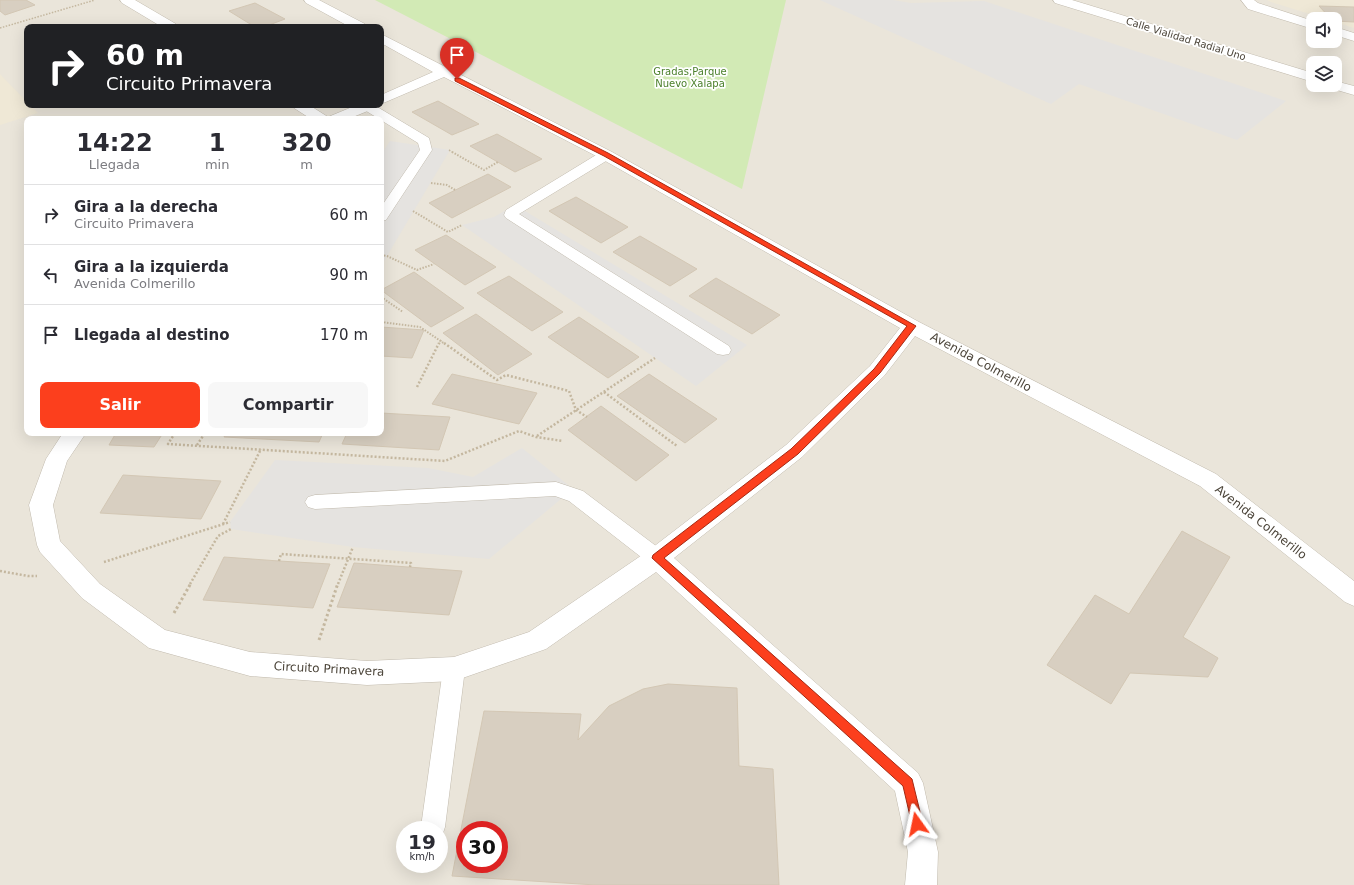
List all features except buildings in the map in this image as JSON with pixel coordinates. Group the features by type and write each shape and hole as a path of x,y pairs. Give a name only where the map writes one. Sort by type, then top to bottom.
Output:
{"street":[{"path":"126,0 166,24"},
{"path":"310,0 354,24"},
{"name":"Calle Vialidad Radial Uno","path":"1059,0 1306,76"},
{"path":"1250,3 1306,23"},
{"path":"1342,33 1354,37"},
{"name":"Avenida Colmerillo","path":"384,40 606,155 912,326 1208,480 1354,595"},
{"path":"384,99 444,72"},
{"path":"1342,87 1354,91"},
{"path":"304,108 317,116"},
{"path":"343,116 363,108"},
{"name":"Circuito Primavera","path":"73,436 57,459 41,505 49,545 72,572 91,590 158,640 250,664 367,673 454,668 537,641 657,558 794,451 877,371 912,326"},
{"path":"657,558 908,783 923,852 922,885"}],"lane":[{"path":"379,108 424,141 426,150 384,212"},
{"path":"606,155 511,215 723,350"},
{"path":"315,502 556,489 576,496 657,558"},
{"path":"434,821 454,668"}],"path":[{"path":"0,28 95,0"},
{"path":"426,150 450,150 484,170 498,162"},
{"path":"384,212 414,211 448,232 462,225"},
{"path":"384,256 417,270 434,264"},
{"path":"384,299 403,312"},
{"path":"384,322 420,327 497,380 506,375 569,391 576,410 586,417"},
{"path":"417,387 440,340"},
{"path":"536,436 655,358"},
{"path":"604,392 677,446"},
{"path":"173,436 168,444 445,461 519,431 563,441"},
{"path":"197,446 203,436"},
{"path":"223,524 261,449"},
{"path":"72,572 230,522"},
{"path":"158,640 218,536 231,530"},
{"path":"310,668 331,602 353,547"},
{"path":"279,561 281,554 348,560 411,563 410,567"}],"shaded area":[{"path":"0,0 1354,0 1354,885 0,885"},
{"path":"820,0 893,0 911,3 984,1 1286,101 1237,140 1079,84 1051,104"},
{"path":"1267,0 1354,0 1354,28 1342,24 1342,12 1306,13"},
{"path":"0,74 24,99 24,108 33,108 38,113 24,116 24,117 0,125"},
{"path":"390,141 450,150 384,261 384,150"},
{"path":"515,205 747,345 696,386 462,225 494,217"},
{"path":"522,448 573,489 489,559 353,547 231,529 230,522 275,460 428,468 473,477"}],"green space":[{"name":"Gradas;Parque Nuevo Xalapa","path":"375,0 786,0 742,189"}],"route":[{"path":"457,79 606,155 912,326 877,371 794,451 657,558 908,783 917,824"}]}
